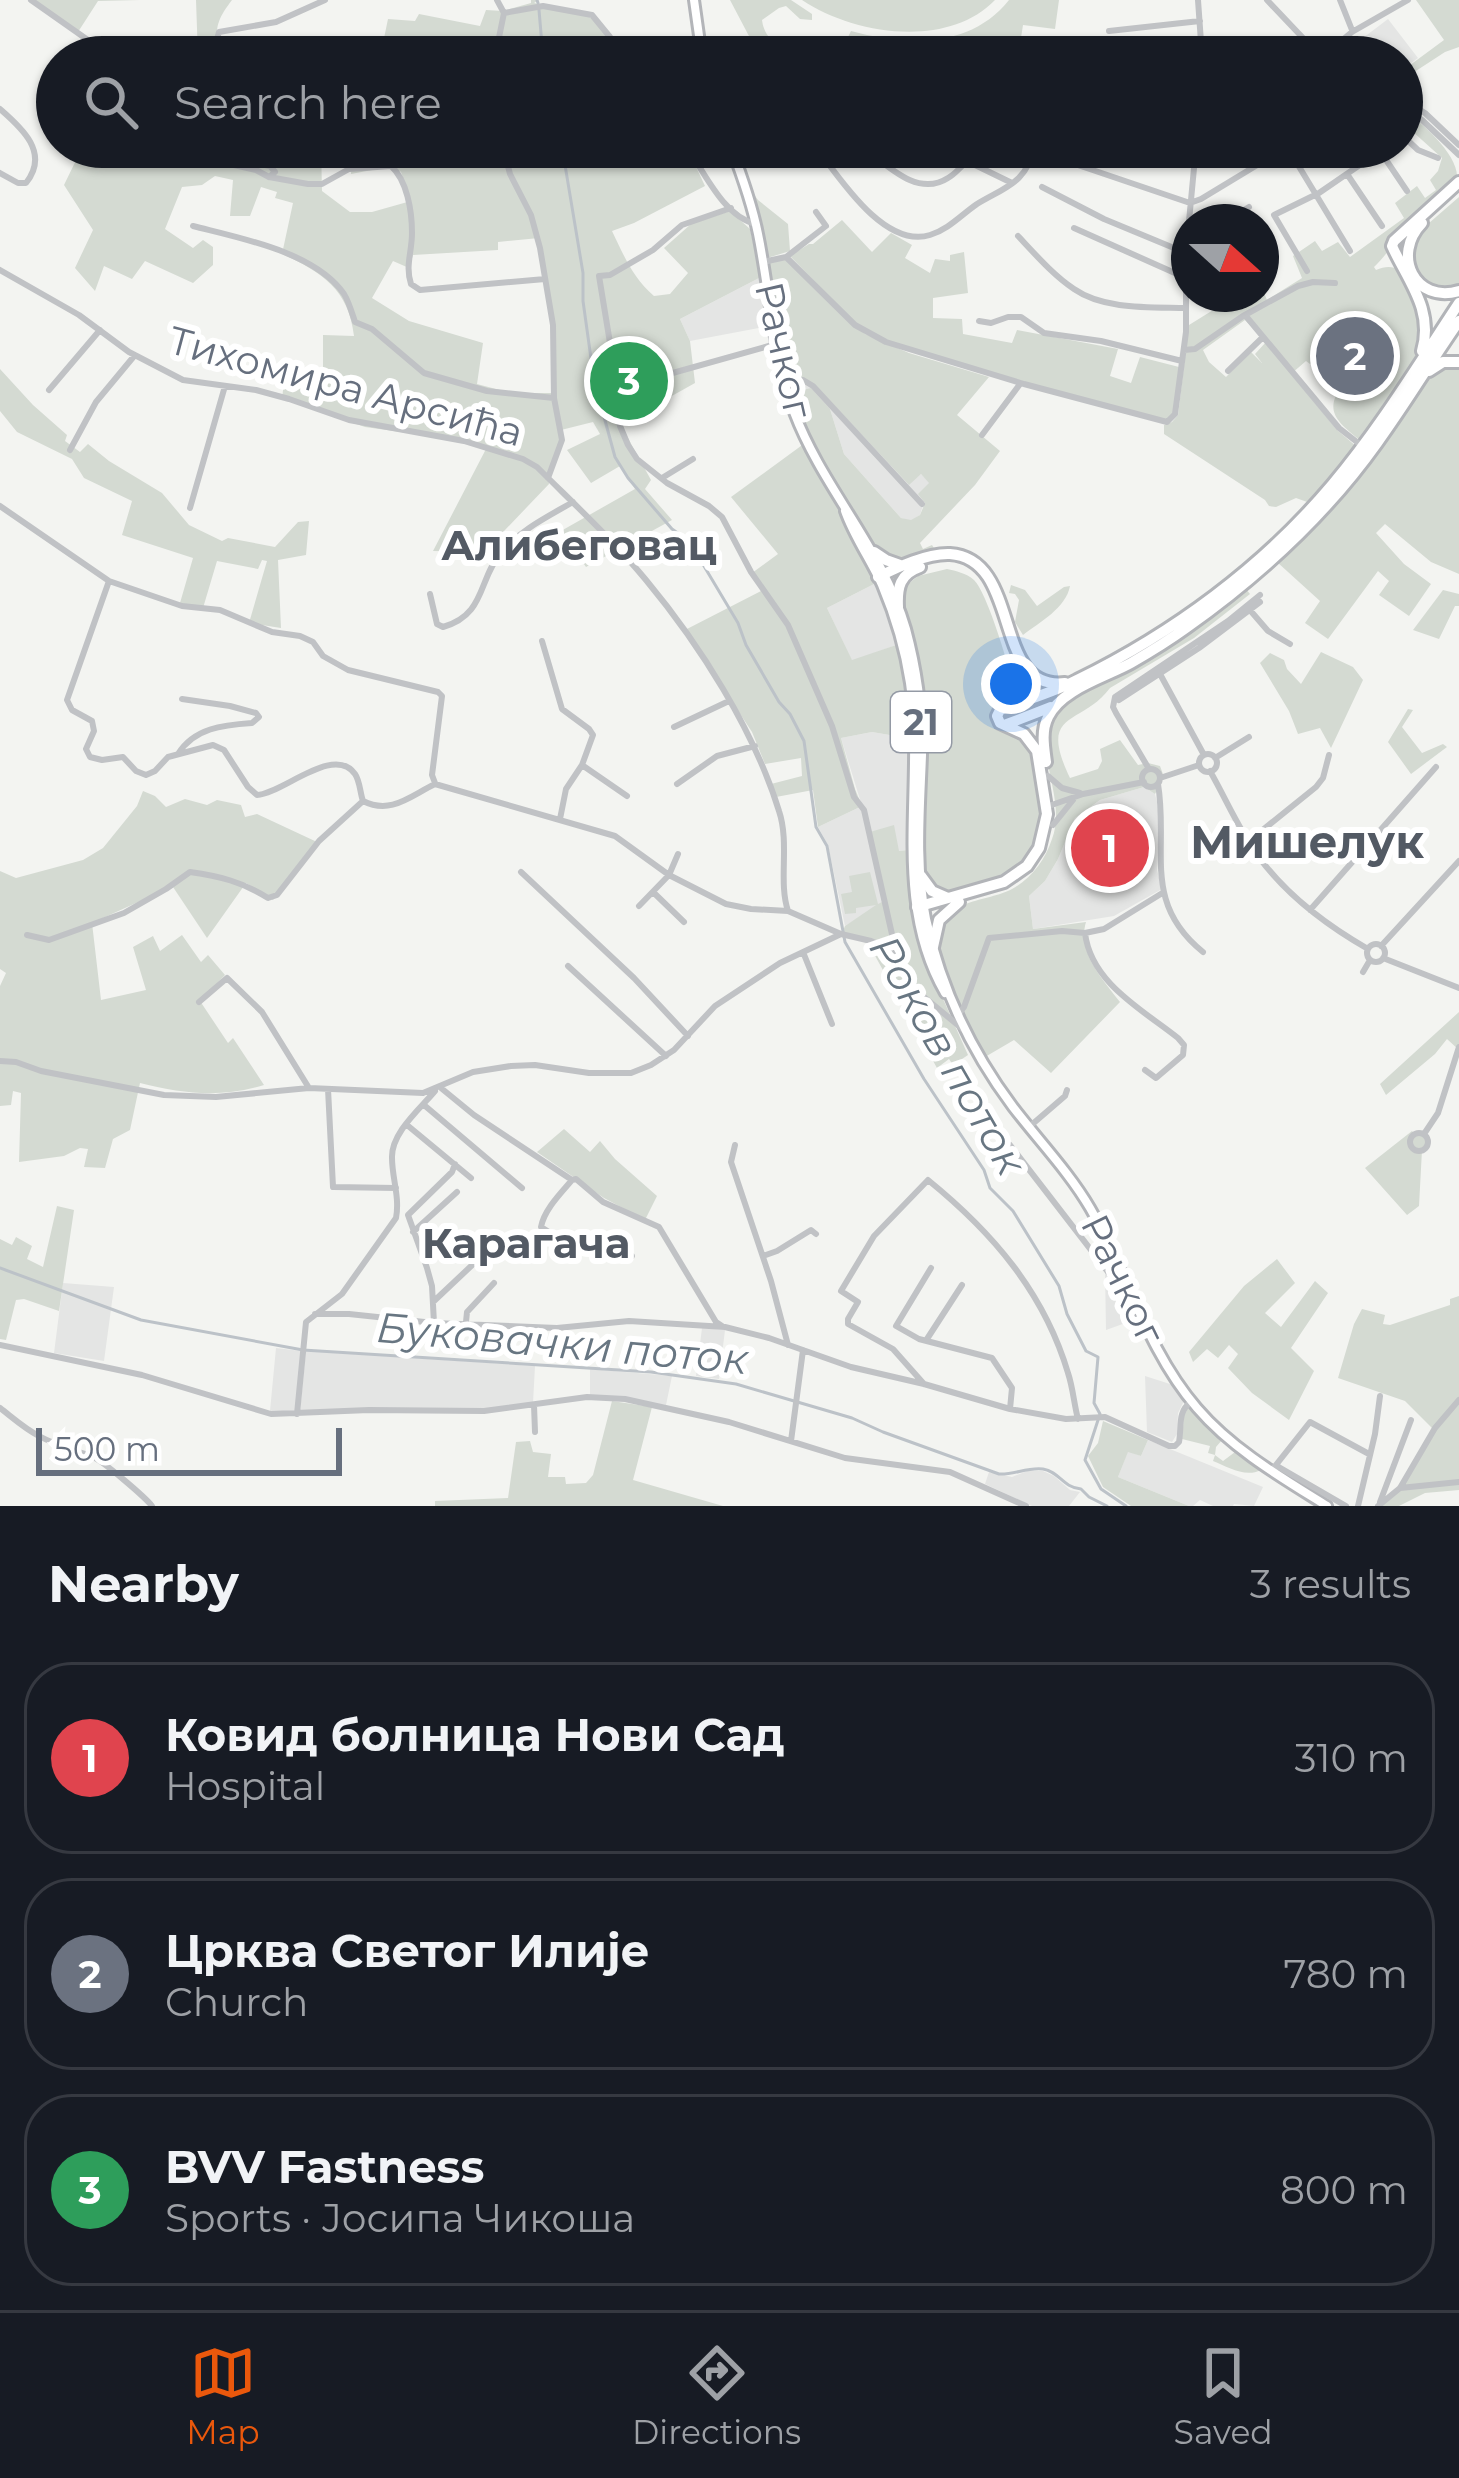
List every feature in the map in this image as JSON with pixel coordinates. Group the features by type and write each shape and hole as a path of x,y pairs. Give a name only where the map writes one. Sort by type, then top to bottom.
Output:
{"highway":[{"path":"1458,186 1416,228 1407,258 1425,288 1437,293 1459,290"},
{"path":"1414,380 1425,344 1425,316 1392,246 1458,186"},
{"path":"1414,380 1459,303"},
{"path":"1004,725 1055,706 1132,662 1278,561 1459,321"},
{"path":"1414,380 1436,365 1459,362"},
{"path":"921,909 1005,888 1023,878 1045,852 1053,825 1035,746 1024,734 1004,725 998,712 1074,682 1123,656 1204,603 1319,507"},
{"path":"874,552 905,570 945,561 961,563 978,575 990,593 1017,665 1017,688 1003,709"},
{"path":"884,577 943,555 970,561 994,588 1025,668 1048,683 1074,682"},
{"path":"898,607 897,592 905,570"},
{"path":"933,947 939,920 954,900 1012,878 1027,866 1041,843 1049,803 1043,734 1055,706"},
{"path":"920,876 932,891 954,900"}],"main road":[{"path":"694,0 699,36"},
{"name":"Рачког","path":"739,168 756,224 784,382 804,435 874,552 912,655 922,739 921,909 965,1031 985,1066 1082,1194 1161,1357 1192,1402 1221,1433 1327,1506"},
{"name":"Рачког","path":"843,504 854,532 884,577 897,628 910,687 914,740 912,862 931,966 958,1015"},
{"path":"1307,1493 1307,1506"}],"street":[{"path":"31,0 82,36"},
{"path":"218,36 219,32 276,22 325,0"},
{"path":"496,0 504,13 499,36"},
{"path":"1198,0 1201,36"},
{"path":"1267,0 1302,36"},
{"path":"1340,0 1352,32"},
{"path":"1347,36 1407,0"},
{"path":"504,13 543,6 592,15 609,36"},
{"path":"1109,31 1200,22"},
{"path":"0,109 30,137 34,164 26,183 0,173"},
{"path":"1423,111 1459,145"},
{"path":"1423,121 1459,155"},
{"path":"1423,152 1438,158"},
{"path":"247,168 269,177 322,184 349,169 363,168"},
{"path":"269,177 275,172 272,168"},
{"path":"394,168 401,174 412,233 407,270 411,284 421,290 545,279"},
{"path":"508,168 531,215 554,325 554,398 562,440 548,478"},
{"path":"699,168 731,208 756,224"},
{"path":"832,168 862,208 912,237 947,227 1028,168"},
{"path":"891,168 924,184 946,179 957,168"},
{"path":"985,168 1012,183"},
{"path":"1087,168 1190,203 1253,168"},
{"path":"1190,203 1194,168"},
{"path":"1299,168 1350,251"},
{"path":"1307,271 1274,215 1356,168"},
{"path":"1394,168 1407,190"},
{"path":"1347,174 1382,226"},
{"path":"1042,187 1104,220 1171,242"},
{"path":"731,208 682,225 653,250 610,275 599,276 620,426 637,459 717,511 788,625 832,726 854,797 864,810 896,952 918,992 965,1031"},
{"path":"763,262 786,257 826,226 816,212"},
{"path":"194,226 281,249 326,277 344,295 355,322 373,328 424,373 487,391 554,398"},
{"path":"1074,228 1171,271"},
{"path":"1018,236 1081,293 1117,304 1171,307"},
{"path":"786,257 866,333 909,351 1164,422 1175,414 1186,312"},
{"name":"Тихомира Арсића","path":"0,270 79,315 135,356 183,380 276,395 364,424 464,441 530,462 644,578 679,624 755,746 781,816 788,911"},
{"path":"1184,350 1195,349 1245,315 1307,283 1335,283"},
{"path":"1245,315 1362,452"},
{"path":"979,321 1022,317 1044,333 1101,341 1183,362"},
{"path":"49,390 100,330"},
{"path":"1228,370 1263,337"},
{"path":"612,390 776,344"},
{"path":"70,450 96,402 135,356"},
{"path":"784,382 803,380 813,386 922,504"},
{"path":"982,435 1020,383"},
{"path":"190,508 224,386"},
{"path":"662,478 693,459"},
{"path":"430,594 437,624 458,622 482,594 498,556 518,535 573,502"},
{"path":"0,506 109,581 182,605 220,610 272,632 300,636 348,670 438,692 442,696 432,776 435,784"},
{"path":"109,581 67,700 72,710 92,722 94,730 86,749 90,757 123,757 146,775 167,757 213,745 224,750 257,795 317,767 342,765 358,777 363,802"},
{"path":"1203,952 1182,932 1168,907 1159,860 1159,797 1113,704 1119,693 1159,671 1260,599"},
{"path":"1249,608 1268,632 1290,644"},
{"path":"542,641 562,709 593,735 566,789 560,818"},
{"path":"1159,671 1204,755 1215,758 1249,736"},
{"path":"178,754 201,733 252,723 259,717 230,706 182,699"},
{"path":"674,728 729,701"},
{"path":"677,784 717,756 755,746"},
{"path":"1049,803 1199,765 1204,755"},
{"path":"1249,842 1316,787 1329,755"},
{"path":"1199,765 1210,771 1216,766 1215,758"},
{"path":"581,765 627,796"},
{"path":"1310,910 1436,767"},
{"path":"1210,771 1249,842 1276,878 1332,928 1368,949 1370,960 1363,972"},
{"path":"1048,776 1077,796"},
{"path":"363,802 375,807 400,804 435,784 560,818 615,836 669,875 726,904 788,911 896,952"},
{"path":"1053,825 1077,796"},
{"path":"27,935 49,940 124,913 190,872 251,886 268,898 277,896 319,841 363,802"},
{"path":"639,906 669,875 678,854"},
{"path":"1381,946 1459,862"},
{"path":"521,872 688,1036"},
{"path":"653,892 684,922"},
{"path":"958,1015 988,938 1104,929 1164,892"},
{"path":"1085,933 1110,985 1184,1045 1183,1055 1156,1078 1144,1070"},
{"path":"0,1061 164,1095 309,1088 404,1094 438,1089 472,1072 536,1065 615,1075 642,1069 666,1056 715,1006 780,963 844,934"},
{"path":"1368,949 1381,946"},
{"path":"1370,960 1383,958 1381,946"},
{"path":"802,952 832,1024"},
{"path":"1383,958 1459,988"},
{"path":"568,966 666,1056"},
{"path":"199,1002 226,978 262,1012 309,1088"},
{"path":"1424,1134 1438,1113 1459,1047"},
{"path":"328,1089 332,1187 396,1187"},
{"path":"297,1414 306,1322 343,1294 393,1223 398,1208 395,1141 438,1089"},
{"path":"438,1089 576,1179 603,1202 659,1227 716,1322 725,1327"},
{"path":"1029,1127 1067,1090"},
{"path":"423,1105 522,1188"},
{"path":"407,1125 471,1178"},
{"path":"1406,1127 1413,1136"},
{"path":"1424,1134 1428,1142 1424,1153 1408,1149 1413,1136 1424,1134"},
{"path":"735,1145 731,1162 788,1345"},
{"path":"1010,1145 1118,1285 1130,1292"},
{"path":"434,1323 428,1268 408,1215 455,1164"},
{"path":"572,1180 549,1208 541,1227 589,1248 632,1256"},
{"path":"924,1384 893,1349 848,1324 858,1302 841,1290 874,1237 928,1180 992,1237 1032,1290 1068,1371 1078,1419"},
{"path":"413,1232 457,1192"},
{"path":"762,1256 811,1230 816,1234"},
{"path":"433,1303 486,1252 483,1243 487,1238"},
{"path":"932,1268 896,1325 927,1340 992,1358 1010,1383 1010,1409"},
{"path":"466,1323 467,1312 494,1282"},
{"path":"927,1340 962,1285"},
{"path":"315,1315 556,1328 629,1321 725,1327 850,1367 1010,1409 1047,1417 1101,1417 1169,1446 1180,1439 1182,1412 1192,1402"},
{"path":"0,1345 142,1375 267,1413 484,1411 587,1397 625,1399 728,1421 845,1458 950,1472 1026,1506"},
{"path":"791,1441 803,1350"},
{"path":"1358,1506 1380,1396"},
{"path":"1378,1506 1400,1488 1435,1428 1459,1400"},
{"path":"534,1405 535,1432"},
{"path":"0,1408 36,1435 108,1466 152,1506"},
{"path":"1378,1506 1411,1420"},
{"path":"1346,1506 1274,1468 1310,1422 1369,1454"},
{"path":"1400,1488 1459,1482"}],"shaded area":[{"path":"29,0 140,0 98,1 78,32"},
{"path":"196,0 232,0 220,19 217,36 197,36"},
{"path":"539,0 534,3 588,16 610,36 384,36 388,19 415,21 419,14 480,26 486,10 503,11"},
{"path":"730,0 791,0 812,14 812,20 800,19 786,6 779,8 762,20 768,36 749,36"},
{"path":"802,0 995,0 952,26 900,32 847,22"},
{"path":"1009,0 1059,0 1055,29 1023,25 1021,36 952,36 993,16"},
{"path":"1416,0 1459,0 1459,47 1423,66 1423,56 1444,40"},
{"path":"1388,19 1401,36 1366,36"},
{"path":"1423,126 1452,159 1457,178 1409,223 1374,267 1398,270 1411,287 1422,345 1405,380 1361,441 1338,420 1333,406 1347,379 1380,357 1373,347 1381,340 1367,323 1291,374 1357,447 1310,503 1296,498 1269,506 1164,434 1164,425 1178,415 1189,325 1210,312 1279,312 1279,292 1302,278 1293,256 1315,241 1322,251 1338,242 1350,257 1404,218 1395,203 1417,186 1425,198 1436,190 1430,180 1442,158 1423,141","holes":["1245,320 1266,342 1255,354 1262,363 1251,352 1226,377 1203,350"]},
{"path":"72,168 321,168 322,191 350,212 372,212 411,201 396,168 697,168 705,186 612,231 630,266 654,296 670,294 688,273 664,248 691,224 730,211 750,229 761,277 680,319 690,341 695,383 618,420 651,480 645,489 672,520 586,567 561,531 635,489 620,466 591,483 567,450 600,434 593,422 561,430 562,447 548,475 549,484 484,552 433,551 486,449 365,427 282,399 285,373 323,369 323,335 354,336 346,306 331,284 282,254 293,203 261,187 250,216 230,216 233,180 215,176 202,185 182,187 165,229 193,248 203,240 213,247 213,265 193,283 145,261 132,279 104,266 95,291 75,268 93,230 64,185","holes":["539,238 555,326 554,393 511,393 477,384 483,343 409,321 372,298 393,261 409,268 413,255 498,250 498,242"]},
{"path":"351,168 382,168 351,174"},
{"path":"747,185 788,224 790,251 764,259"},
{"path":"1459,197 1459,288 1437,291 1415,273 1411,243"},
{"path":"842,220 872,252 891,233 912,245 905,258 930,273 935,259 950,261 950,255 964,252 968,293 933,298 933,318 962,319 963,334 1012,343 1017,330 1118,349 1110,376 1131,383 1140,357 1179,367 1173,414 1160,419 1056,391 887,341 856,324 790,256"},
{"path":"787,257 865,334 989,377 957,415 1000,451 920,543 923,549 932,545 937,553 903,563 876,550 805,433 787,383 797,382 799,391 811,388 830,409 844,454 901,518 920,515 925,503 918,494 929,483 921,474 909,485 815,385 804,378 786,379 765,263"},
{"path":"761,277 769,326 690,341 680,319"},
{"path":"1448,365 1459,368 1459,574 1431,562 1385,524 1376,533 1404,564 1431,584 1409,616 1379,595 1389,581 1378,571 1328,639 1305,623 1320,601 1277,562 1327,514 1422,384"},
{"path":"0,369 67,435 65,441 80,452 88,444 162,493 189,525 222,541 228,538 275,547 298,522 309,521 306,555 278,560 281,628 249,623 267,561 262,560 258,569 217,561 203,608 180,603 193,558 122,535 132,501 84,478 72,459 17,432 0,411"},
{"path":"799,377 815,385 908,484 921,474 930,483 920,515 911,521 901,518 844,454 830,409 786,379"},
{"path":"805,443 878,582 827,608 852,660 899,644 908,671 913,739 872,732 841,738 862,806 818,827 813,790 776,797 771,784 802,776 801,758 765,764 752,732 685,630 763,590 752,573 778,554 731,497"},
{"path":"947,569 974,580 991,613 1012,682 992,719 1029,748 1041,812 1036,843 1014,869 994,881 948,894 936,889 926,875 925,712 904,604 907,585 918,576"},
{"path":"878,582 899,644 852,661 827,608"},
{"path":"1011,585 1025,590 1037,606 1070,586 1058,608 1023,635 1015,622 1019,600 1009,593"},
{"path":"1246,589 1250,594 1194,638 1110,688 1061,729 1058,740 1070,778 1098,769 1100,749 1120,740 1138,765 1160,766 1164,777 1155,794 1144,787 1100,800 1075,818 1058,859 1029,896 1033,929 1086,922 1088,954 1120,1002 1051,1073 1014,1040 985,1057 948,982 938,936 941,924 956,908 1012,889 1032,874 1046,854 1056,824 1046,747 1052,717 1062,704 1170,644"},
{"path":"1443,590 1459,594 1459,606 1439,639 1413,630"},
{"path":"1321,652 1353,667 1363,680 1331,748 1320,728 1298,734 1260,663 1270,653 1284,660 1301,684"},
{"path":"1408,709 1413,710 1402,727 1422,753 1443,744 1447,747 1411,774 1388,742"},
{"path":"872,732 913,739 908,850 899,851 885,901 845,926 828,845 818,827 862,806 841,738"},
{"path":"1144,787 1155,794 1157,802 1157,870 1162,889 1114,916 1033,929 1029,896 1058,859 1075,818 1100,800"},
{"path":"143,791 166,807 185,799 207,805 217,800 241,805 245,817 257,814 317,842 273,900 246,883 207,938 171,884 92,923 101,1000 146,990 133,947 153,936 160,951 182,935 201,962 208,955 225,975 200,1001 228,1043 233,1038 264,1085 202,1093 140,1083 130,1130 113,1139 105,1168 84,1167 88,1149 80,1148 64,1156 19,1162 21,1093 13,1091 11,1105 0,1106 0,986 6,973 0,969 0,871 16,878 83,860 103,848 137,806"},
{"path":"894,825 899,851 908,850 914,909 928,965 968,1055 953,1065 949,1059 937,1068 868,943 842,933 876,905 845,914 841,894 852,892 849,876 870,872 878,904 884,901 870,832"},
{"path":"1459,1012 1459,1050 1447,1039 1386,1095 1380,1084"},
{"path":"564,1129 590,1152 600,1141 657,1196 645,1220 537,1152"},
{"path":"1412,1131 1423,1135 1427,1144 1422,1150 1419,1206 1407,1215 1365,1168"},
{"path":"57,1206 74,1210 59,1311 16,1300 6,1340 0,1339 0,1239 12,1245 16,1237 32,1246 27,1259 43,1267"},
{"path":"1277,1259 1295,1283 1265,1313 1281,1327 1315,1281 1328,1293 1291,1348 1314,1371 1289,1420 1228,1368 1238,1354 1229,1345 1218,1358 1207,1349 1193,1362 1189,1352 1244,1286"},
{"path":"1105,1270 1126,1294 1135,1314 1131,1321 1106,1330"},
{"path":"63,1283 114,1287 104,1361 54,1353"},
{"path":"1459,1296 1459,1490 1425,1493 1399,1506 1379,1506 1399,1488 1434,1430 1405,1401 1338,1378 1354,1324 1362,1309 1385,1315 1383,1324 1390,1325 1450,1305 1450,1299"},
{"path":"702,1328 725,1330 719,1379 696,1376"},
{"path":"276,1348 301,1351 296,1411 270,1411"},
{"path":"306,1351 535,1366 533,1403 484,1409 300,1412"},
{"path":"590,1369 672,1376 666,1405 590,1395"},
{"path":"1145,1376 1170,1384 1184,1401 1172,1442 1147,1432"},
{"path":"612,1401 652,1407 633,1480 723,1506 435,1506 435,1501 508,1498 516,1442 530,1441 533,1452 551,1454 548,1477 565,1477 566,1484 586,1483 593,1475"},
{"path":"1189,1407 1222,1440 1215,1455 1208,1453 1210,1446 1182,1439"},
{"path":"1103,1421 1148,1440 1141,1456 1128,1452 1118,1477 1189,1506 1131,1506 1103,1487 1088,1456 1098,1443"},
{"path":"1148,1440 1263,1487 1254,1506 1213,1506 1200,1500 1189,1506 1118,1477 1128,1451 1141,1456"},
{"path":"1235,1452 1261,1470 1237,1471 1213,1461 1215,1455 1223,1461"},
{"path":"1043,1471 1080,1492 1069,1506 1032,1506 985,1484 989,1472 1012,1477"}],"waterway":[{"name":"Роков поток","path":"539,10 541,36"},
{"name":"Роков поток","path":"566,168 594,380 615,457 672,529 689,541 804,741 816,827 827,846 845,942 924,1079 984,1170 990,1188 1013,1211 1059,1286 1086,1351 1098,1357 1094,1403 1100,1414 1085,1460 1101,1489 1126,1506"},
{"name":"Буковачки поток","path":"0,1268 141,1320 303,1350 651,1372 736,1384 852,1418 999,1474 1049,1471 1107,1506"}],"place":[{"name":"Црква Светог Илије","path":"1355,356"},
{"name":"BVV Fastness","path":"629,381"},
{"name":"Ковид болница Нови Сад","path":"1110,848"}],"district":[{"name":"Алибеговац","path":"579,545"},
{"name":"Мишелук","path":"1307,841"},
{"name":"Карагача","path":"526,1243"}]}
